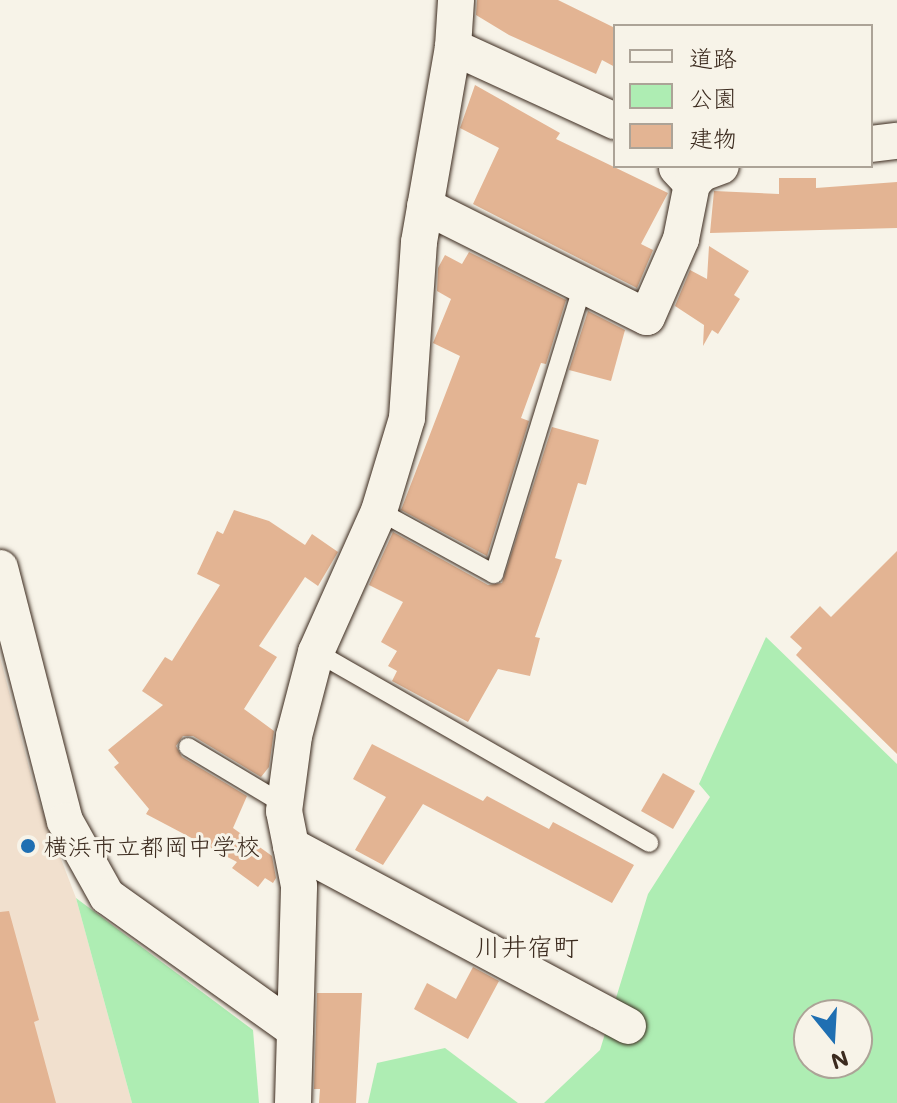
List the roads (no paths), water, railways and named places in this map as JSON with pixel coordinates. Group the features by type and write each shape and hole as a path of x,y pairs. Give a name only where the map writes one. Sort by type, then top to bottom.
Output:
{"street":[{"path":"293,1103 299,886 285,805 294,736 316,652 379,511 407,418 425,206 453,47 456,0"},
{"path":"453,47 613,120"},
{"path":"873,144 897,141"},
{"path":"425,206 584,282 647,317 681,239 696,172"},
{"path":"2,581 65,821 107,896 295,1030"},
{"path":"291,846 628,1026"}],"lane":[{"path":"379,511 494,574 584,282"},
{"path":"316,652 649,843"},
{"path":"188,747 285,805"}],"place":[{"name":"横浜市立都岡中学校","path":"28,846"}],"district":[{"name":"川井宿町","path":"527,947"}]}
